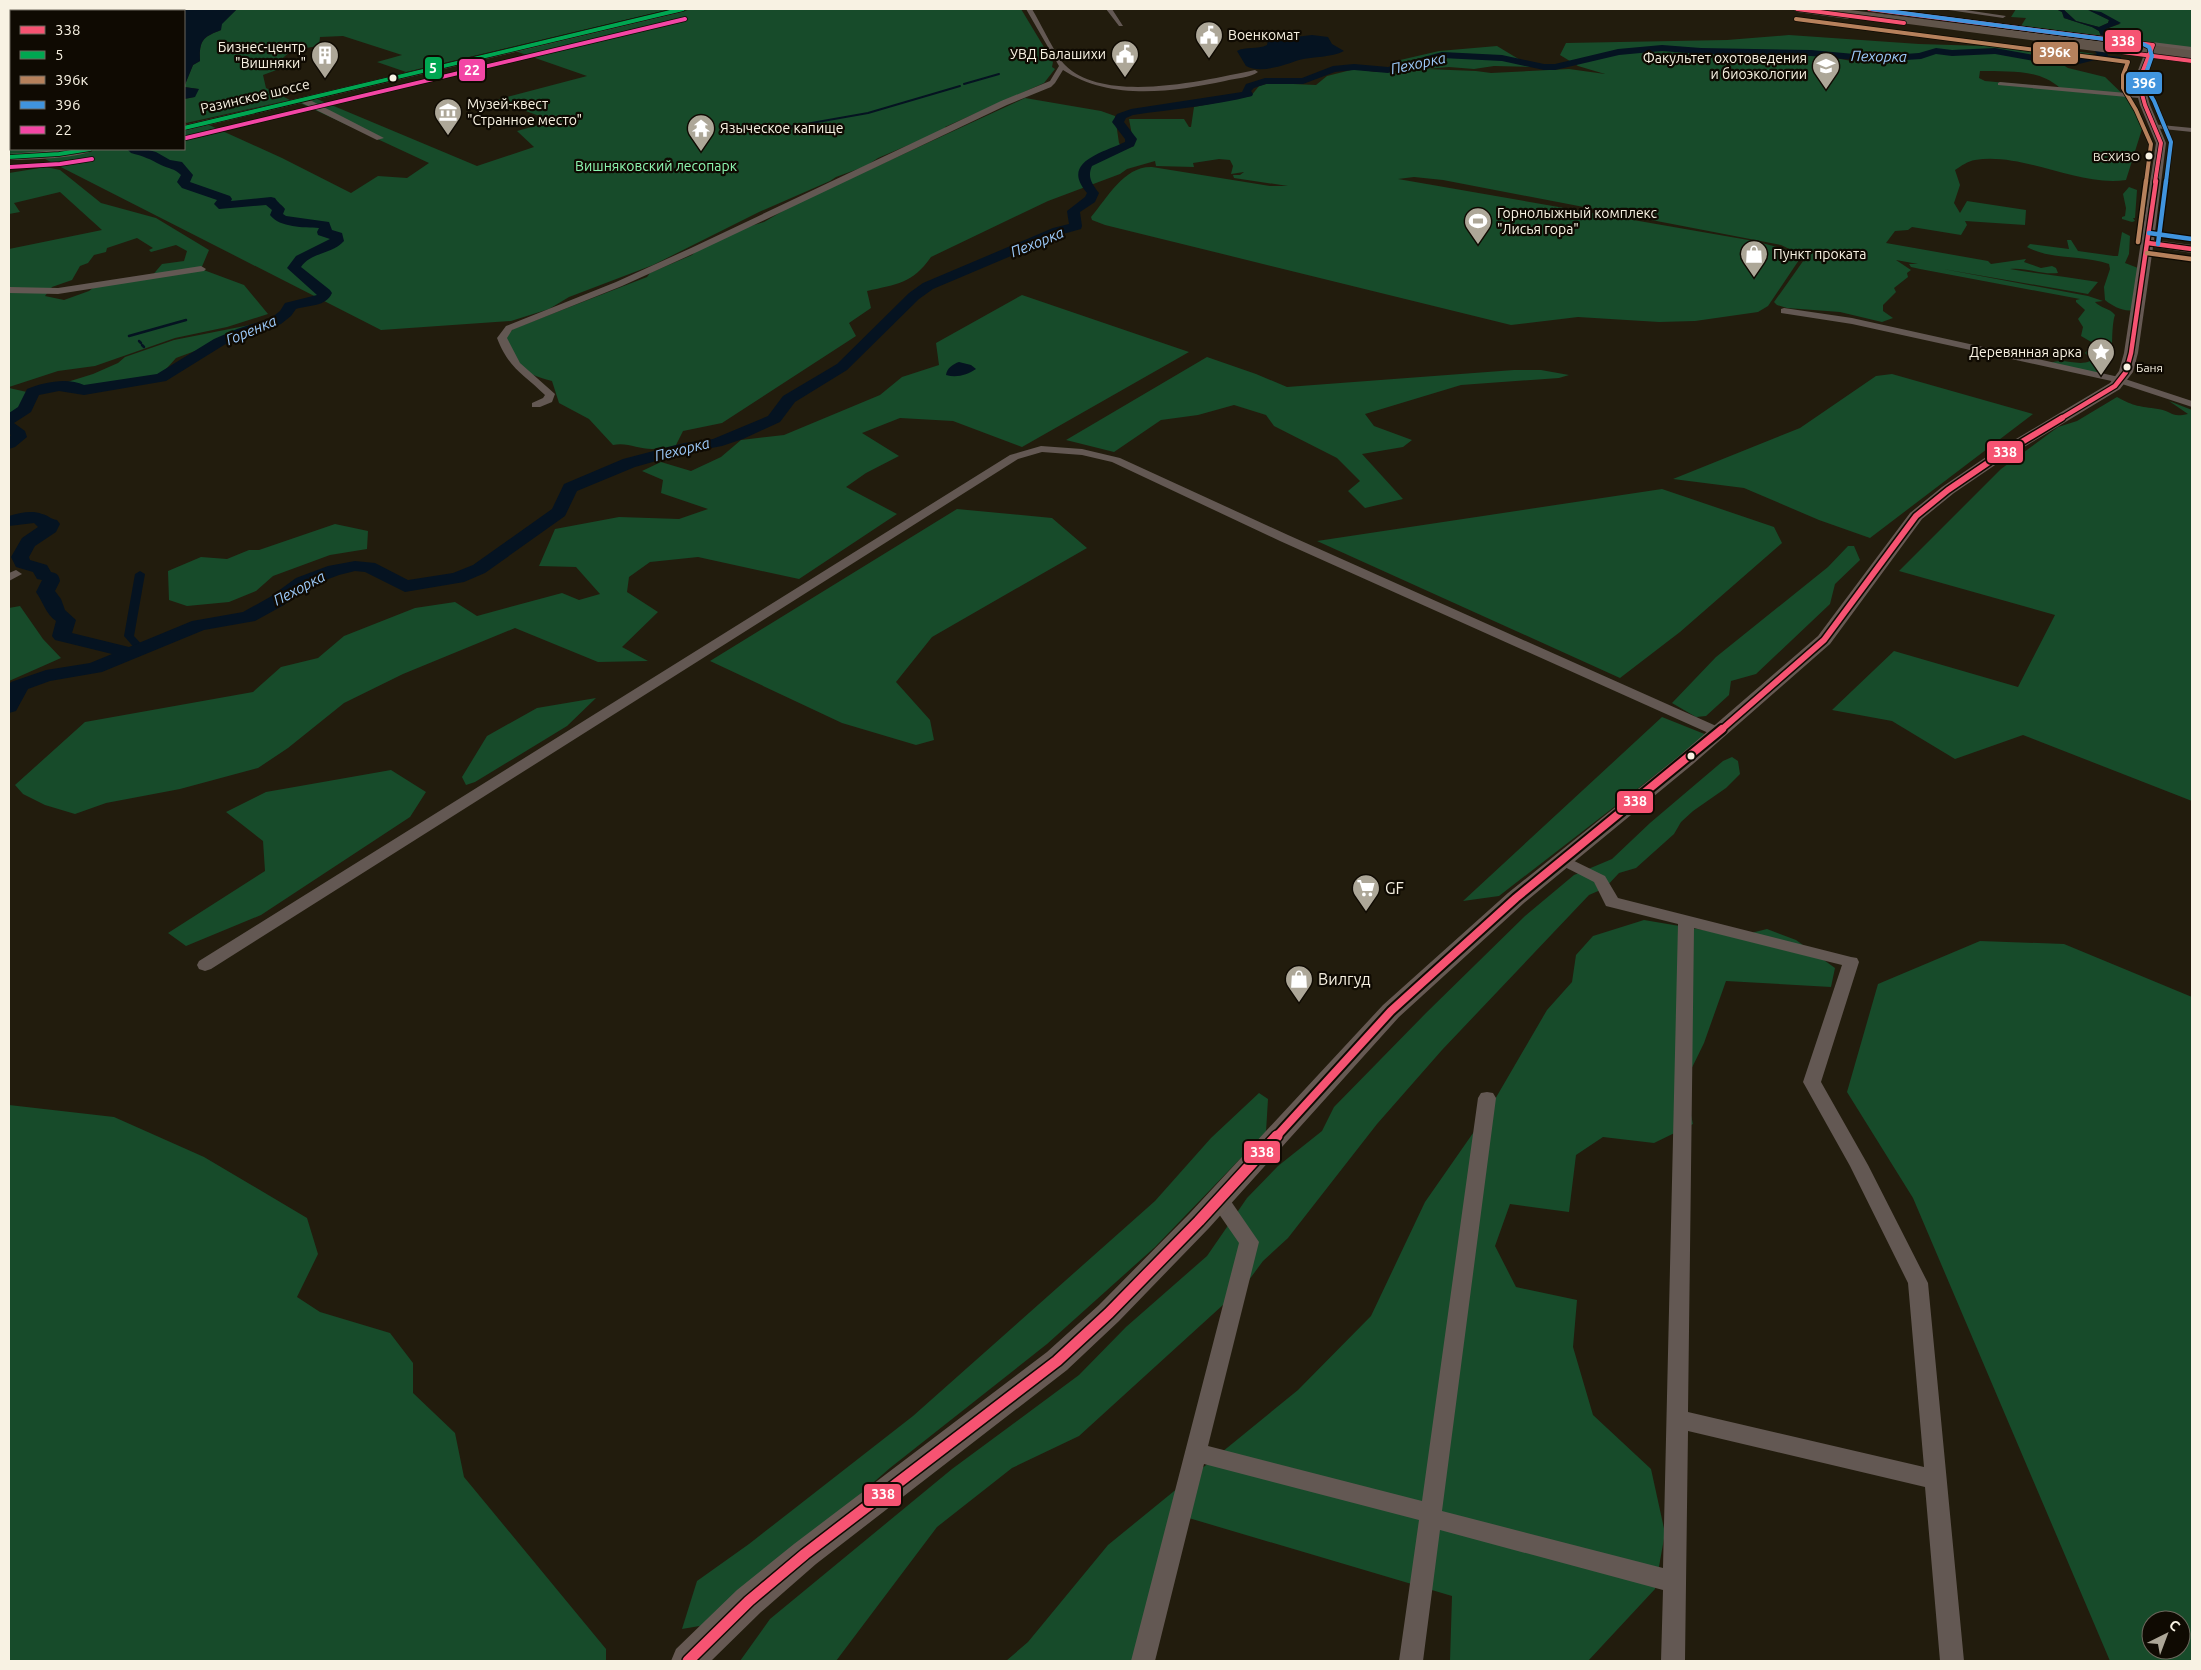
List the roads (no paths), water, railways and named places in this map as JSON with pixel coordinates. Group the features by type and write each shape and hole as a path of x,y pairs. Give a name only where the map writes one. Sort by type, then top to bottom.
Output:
{"highway":[{"path":"1817,9 2076,40"},
{"path":"1842,9 2188,55"}],"main road":[{"name":"Разинское шоссе","path":"185,128 682,9"},
{"path":"1797,9 2188,55"},
{"path":"1868,9 2093,43"},
{"path":"2145,105 2138,96 2132,81 2148,49"},
{"path":"688,1661 749,1601 804,1554 955,1441 1057,1361 1109,1313 1219,1200 1391,1011 1436,969 1562,860 1718,732 1824,640 1916,516 1948,490 1996,458 2111,389 2126,372 2131,353 2148,243 2160,143 2140,87 2140,78 2148,49"},
{"path":"9,157 59,154 84,150"},
{"path":"2148,243 2192,249"}],"street":[{"path":"1029,9 1062,66 1075,75 1094,83 1129,89 1195,85 1255,72"},
{"path":"1109,9 1121,25"},
{"path":"1945,9 2004,16"},
{"path":"536,405 548,400 550,394 515,366 502,338 509,328 663,264 1004,103 1048,85 1053,82 1062,66"},
{"path":"2000,84 2138,96"},
{"path":"303,100 380,138"},
{"path":"2154,126 2192,130"},
{"path":"9,290 58,291 201,269"},
{"path":"1784,311 1852,321 2119,380 2192,404"},
{"path":"205,965 1014,457 1041,449 1082,452 1116,460 1284,538 1718,732"},
{"path":"1562,860 1600,879 1612,902 1851,962 1812,1082 1859,1165 1918,1283 1952,1661"},
{"path":"1673,1661 1686,921"},
{"path":"1412,1661 1487,1098"},
{"path":"1143,1661 1250,1242 1219,1200"},
{"path":"1677,1419 1936,1480"},
{"path":"1196,1452 1674,1582"}],"water":[{"path":"237,9 222,24 221,30 203,40 200,48 200,61 193,65 185,85 185,10 182,10"},
{"path":"2056,9 2063,9 2076,21 2099,27 2108,23 2109,20 2088,10 2101,12 2121,23 2106,29 2110,32 2110,38 2101,36 2099,31 2092,27 2064,18 2062,12"},
{"path":"1312,35 1328,37 1332,44 1344,51 1334,55 1299,60 1272,68 1258,69 1246,66 1237,51 1267,45 1268,40"},
{"path":"185,87 199,89 195,97 185,99"},
{"path":"959,362 971,365 976,369 962,375 946,375 951,367"}],"waterway":[{"name":"Пехорка","path":"9,707 18,692 18,686 46,676 95,668 199,625 248,617 277,601 303,582 334,570 355,566 369,567 405,586 457,578 479,569 559,512 570,488 629,463 684,448 716,443 737,436 774,419 789,399 842,367 914,296 928,286 1058,231 1076,226 1073,211 1091,199 1093,193 1086,185 1083,173 1087,164 1130,144 1131,139 1118,122 1121,116 1131,112 1200,101 1227,99 1248,94 1246,91 1250,86 1265,81 1303,81 1333,69 1354,67 1388,70 1442,55 1502,58 1544,67 1555,67 1618,52 1662,48 1701,51 1811,53 1876,59 1921,56 1928,52 1936,51 1952,53 1995,51 2040,59 2079,61 2103,55 2099,50"},
{"path":"2101,56 2120,58"},
{"path":"964,84 999,74"},
{"path":"761,132 868,113 960,86"},
{"name":"Горенка","path":"9,420 25,409 32,392 59,386 76,387 78,390 84,390 161,378 219,342 282,318 290,306 323,298 325,293 316,288 294,268 306,255 337,241 337,236 323,232 326,229 324,225 300,223 282,218 276,215 279,209 271,204 271,201 223,206 220,204 226,199 186,185 183,182 187,175 178,165 166,163 152,154 134,150"},
{"path":"129,336 186,320"},
{"name":"Горенка","path":"9,427 19,434 19,437 9,444"},
{"name":"Горенка","path":"9,521 21,518 39,518 43,523 51,524 50,528 35,536 29,542 20,557 22,563 41,569 43,575 50,577 51,581 45,592 52,599 56,612 66,620 62,636 112,647 127,654"},
{"path":"140,574 129,636 140,648"}],"place":[{"name":"Военкомат","path":"1209,59"},
{"name":"УВД Балашихи","path":"1125,78"},
{"name":"Бизнес-центр \"Вишняки\"","path":"325,79"},
{"name":"Факультет охотоведения и биоэкологии","path":"1826,90"},
{"name":"Музей-квест \"Странное место\"","path":"448,136"},
{"name":"Языческое капище","path":"701,152"},
{"name":"ВСХИЗО","path":"2149,156"},
{"name":"Горнолыжный комплекс \"Лисья гора\"","path":"1478,245"},
{"name":"Пункт проката","path":"1754,278"},
{"name":"Баня","path":"2127,367"},
{"name":"Деревянная арка","path":"2101,376"},
{"name":"GF","path":"1366,912"},
{"name":"Вилгуд","path":"1299,1003"}],"park label":[{"name":"Вишняковский лесопарк","path":"656,166"}]}
